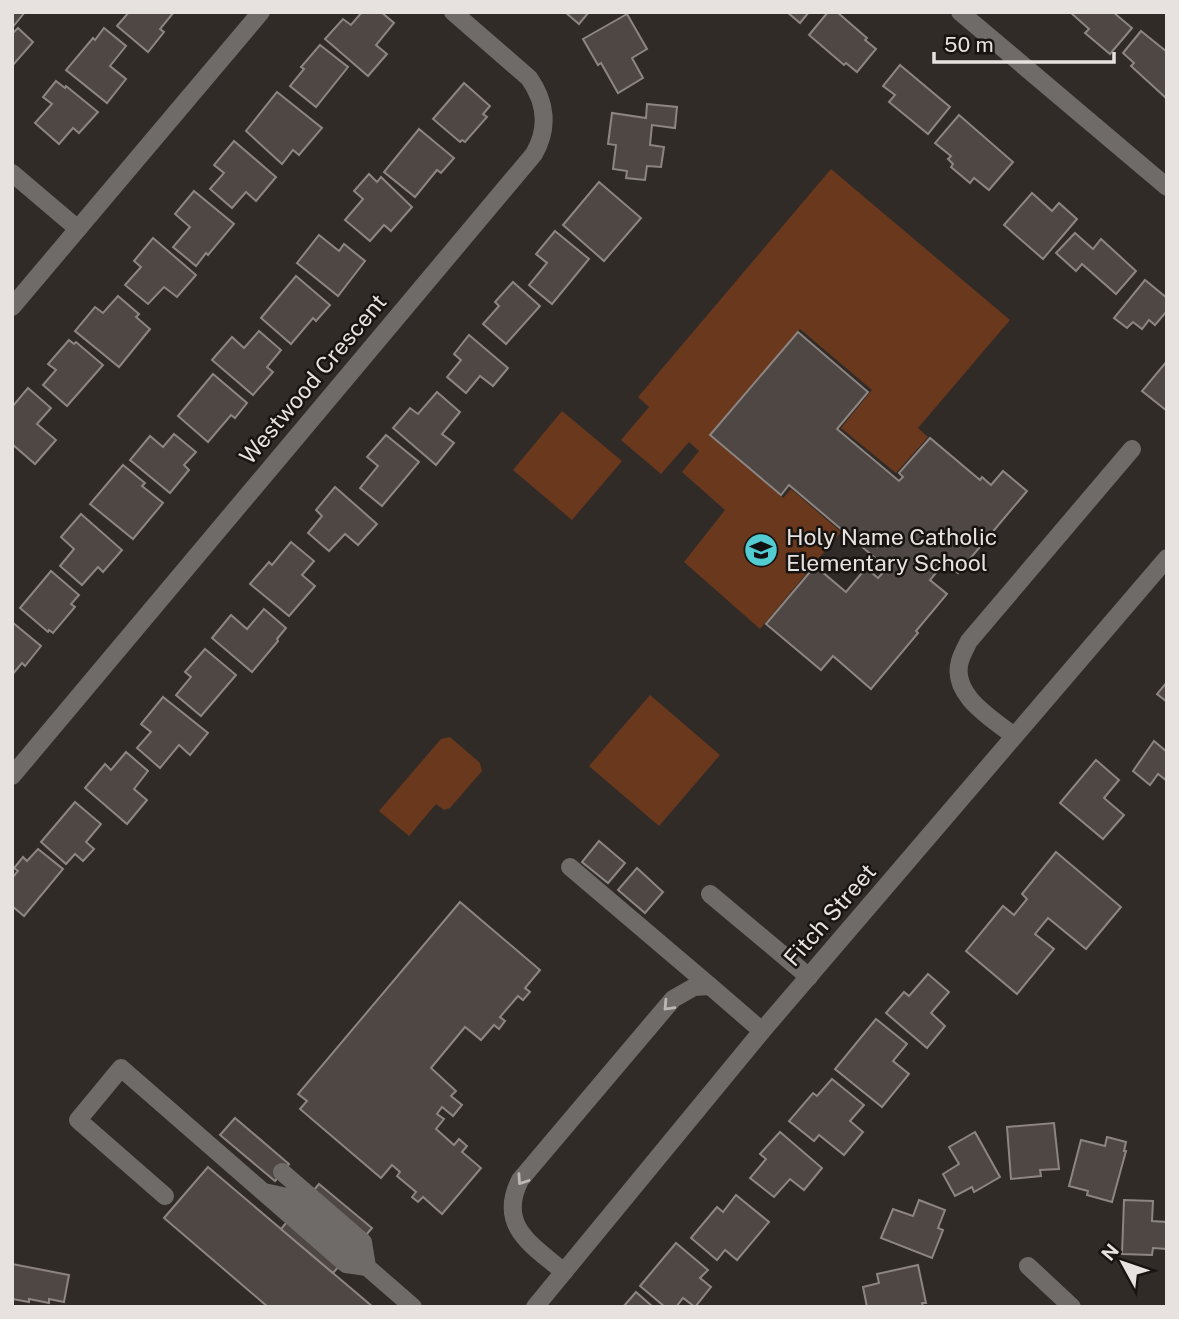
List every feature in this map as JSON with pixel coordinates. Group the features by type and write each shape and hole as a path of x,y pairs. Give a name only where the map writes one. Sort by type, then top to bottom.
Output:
{"street":[{"path":"12,307 261,12"},
{"name":"Westwood Crescent","path":"12,776 534,154 544,125 543,105 535,86 453,12"},
{"path":"960,12 1167,187"},
{"path":"12,173 78,229"},
{"path":"1014,736 967,697 961,681 959,663 968,641 1132,449"},
{"name":"Fitch Street","path":"535,1307 762,1031 1167,558"},
{"path":"570,867 762,1031"},
{"path":"710,894 809,977"},
{"path":"564,1272 524,1237 515,1225 513,1194 520,1180 673,999 694,987 710,986"},
{"path":"165,1196 78,1120 121,1068 264,1192 287,1197 413,1307"},
{"path":"282,1172 363,1242 368,1267"},
{"path":"1028,1266 1072,1307"}],"shaded area":[{"path":"831,169 1010,320 918,428 928,437 896,473 841,428 872,390 800,329 709,435 783,498 791,489 841,532 760,629 684,562 725,510 682,472 699,451 689,442 661,474 621,440 649,407 638,397"},
{"path":"562,411 622,461 572,520 513,470"},
{"path":"650,695 720,755 659,826 589,766"},
{"path":"450,737 480,763 482,771 450,808 444,810 436,804 409,836 379,811 441,739"}],"building":[{"path":"12,12 24,13 12,28"},
{"path":"129,12 174,12 160,29 164,32 148,52 117,26"},
{"path":"362,12 381,12 394,23 376,45 387,54 368,76 325,39 343,19 351,25"},
{"path":"565,12 589,12 579,24"},
{"path":"787,12 809,12 800,23"},
{"path":"828,12 837,12 876,49 857,72 846,63 844,65 809,35"},
{"path":"1070,12 1113,12 1132,28 1110,54 1085,33 1089,29"},
{"path":"627,14 647,49 632,58 643,78 618,93 583,39"},
{"path":"18,28 33,42 13,65 12,34"},
{"path":"104,28 126,46 110,66 126,79 107,103 66,70"},
{"path":"1141,31 1167,52 1166,98 1131,66 1134,63 1123,53"},
{"path":"320,45 348,67 316,107 290,86 304,69 301,67"},
{"path":"900,65 950,107 928,134 889,102 895,95 883,86"},
{"path":"56,81 98,112 79,133 73,128 59,144 35,123 52,104 43,97"},
{"path":"464,83 490,106 483,114 487,117 465,142 460,142 433,119"},
{"path":"277,92 322,128 299,155 293,150 282,164 246,131"},
{"path":"647,104 677,107 675,128 652,125 650,145 664,147 661,167 647,166 645,180 626,178 627,171 613,169 616,145 608,144 612,113 646,118"},
{"path":"959,115 1013,162 989,190 974,178 970,183 951,167 953,164 948,159 951,156 935,143"},
{"path":"419,129 454,158 441,173 437,170 415,197 384,172"},
{"path":"234,141 276,177 256,201 246,192 232,208 210,189 224,173 214,165"},
{"path":"369,174 377,182 381,177 412,207 391,231 384,225 370,241 345,220 363,199 354,191"},
{"path":"599,182 641,218 604,261 563,225"},
{"path":"194,191 234,224 196,266 173,247 190,227 175,214"},
{"path":"1032,193 1052,211 1059,203 1077,219 1043,259 1004,225"},
{"path":"555,231 589,259 552,304 529,285 547,263 536,254"},
{"path":"1075,233 1093,249 1101,239 1136,271 1116,294 1082,264 1076,271 1056,253"},
{"path":"319,235 339,251 344,244 365,261 338,296 297,263"},
{"path":"153,238 196,275 177,297 164,287 148,304 125,285 141,267 134,261"},
{"path":"296,276 330,305 316,321 313,318 291,344 261,318"},
{"path":"1145,280 1167,298 1167,311 1155,325 1149,320 1142,329 1133,322 1127,328 1114,318"},
{"path":"513,282 540,306 506,344 483,324 499,306 495,302"},
{"path":"118,296 139,314 136,317 150,329 119,367 75,331 95,307 103,313"},
{"path":"259,331 281,350 267,367 273,372 253,395 212,360 232,337 244,348"},
{"path":"798,332 868,392 837,429 899,481 903,477 899,473 930,438 980,480 982,477 991,485 1003,471 1027,491 958,573 945,562 930,580 947,594 871,689 833,656 821,670 766,624 815,566 846,592 866,568 878,578 887,568 789,485 781,495 710,435"},
{"path":"469,335 508,368 493,386 480,376 466,393 447,377 461,360 454,354"},
{"path":"69,340 74,344 76,342 103,365 67,406 43,385 56,370 48,364"},
{"path":"1167,361 1167,411 1142,391"},
{"path":"213,374 247,403 235,418 231,415 208,442 178,416"},
{"path":"28,388 51,408 37,424 56,440 35,464 12,444 12,407"},
{"path":"437,392 460,412 442,434 454,443 436,465 393,428 410,408 418,414"},
{"path":"174,434 196,452 184,465 189,470 170,493 130,460 150,436 163,447"},
{"path":"386,435 419,462 382,506 360,488 378,466 367,457"},
{"path":"123,465 145,483 142,486 163,503 133,539 90,504"},
{"path":"335,487 377,524 358,545 345,534 329,551 308,533 322,516 316,510"},
{"path":"81,514 122,550 103,572 98,567 82,585 60,566 74,549 61,537"},
{"path":"291,542 314,561 302,575 315,586 289,616 250,584 269,562 272,565"},
{"path":"51,571 79,595 71,604 75,607 53,633 49,630 48,632 20,608"},
{"path":"264,609 286,628 252,672 212,638 231,615 247,629"},
{"path":"12,622 41,646 25,666 22,663 12,675"},
{"path":"205,649 236,675 201,716 176,695 191,677 185,672"},
{"path":"1167,682 1167,702 1157,694"},
{"path":"163,697 208,733 190,755 179,745 160,768 137,748 151,732 141,724"},
{"path":"1154,741 1167,752 1167,781 1158,774 1150,785 1133,771"},
{"path":"126,752 148,771 134,789 147,800 127,824 85,788 105,764 111,770"},
{"path":"1096,760 1119,780 1104,798 1124,815 1103,839 1060,803"},
{"path":"75,802 101,824 86,842 94,849 83,861 75,854 66,864 41,842"},
{"path":"599,841 625,863 608,883 582,862"},
{"path":"38,849 63,869 24,916 12,906 12,878 18,871 14,868 23,857 27,861"},
{"path":"1056,852 1121,907 1086,949 1048,918 1035,934 1054,949 1017,994 966,951 1003,906 1014,915 1027,899 1022,894"},
{"path":"637,868 663,892 645,913 618,890"},
{"path":"460,902 540,970 525,988 530,992 523,1000 518,996 500,1017 505,1021 499,1029 494,1025 481,1040 465,1027 431,1068 456,1091 451,1096 462,1105 453,1116 442,1107 437,1114 444,1119 436,1129 454,1145 459,1139 467,1146 462,1152 481,1168 442,1214 423,1197 418,1202 412,1197 416,1192 397,1176 400,1172 392,1165 381,1178 300,1109 307,1101 298,1094"},
{"path":"928,974 949,992 931,1013 945,1026 927,1048 886,1013 904,992 909,996"},
{"path":"876,1019 907,1044 893,1061 909,1074 882,1107 835,1069"},
{"path":"832,1079 864,1105 850,1121 863,1132 844,1155 819,1135 814,1141 789,1121 813,1093 817,1096"},
{"path":"235,1118 289,1164 275,1181 220,1135"},
{"path":"1054,1123 1059,1169 1040,1170 1041,1176 1011,1179 1007,1127"},
{"path":"780,1132 822,1168 804,1190 790,1179 774,1197 750,1178 766,1159 760,1154"},
{"path":"975,1132 1000,1177 974,1192 972,1187 955,1196 943,1174 959,1164 949,1147"},
{"path":"1107,1137 1126,1142 1112,1202 1087,1195 1088,1191 1069,1186 1081,1140 1105,1146"},
{"path":"208,1167 373,1307 268,1307 164,1218"},
{"path":"319,1184 372,1228 333,1273 281,1229"},
{"path":"736,1195 769,1222 737,1260 725,1250 717,1260 691,1238 717,1207 723,1212"},
{"path":"919,1200 945,1210 938,1228 943,1230 932,1258 881,1238 893,1209 913,1216"},
{"path":"1124,1200 1153,1201 1152,1221 1167,1222 1167,1249 1153,1248 1152,1255 1122,1254"},
{"path":"676,1243 708,1270 700,1278 711,1287 695,1307 683,1298 676,1307 665,1307 640,1286"},
{"path":"12,1264 69,1275 64,1302 49,1299 49,1303 12,1299"},
{"path":"918,1265 926,1303 922,1303 923,1307 867,1307 863,1287 879,1283 877,1274"},
{"path":"636,1292 653,1307 623,1307"}],"place":[{"name":"Holy Name Catholic Elementary School","path":"761,550"}]}
